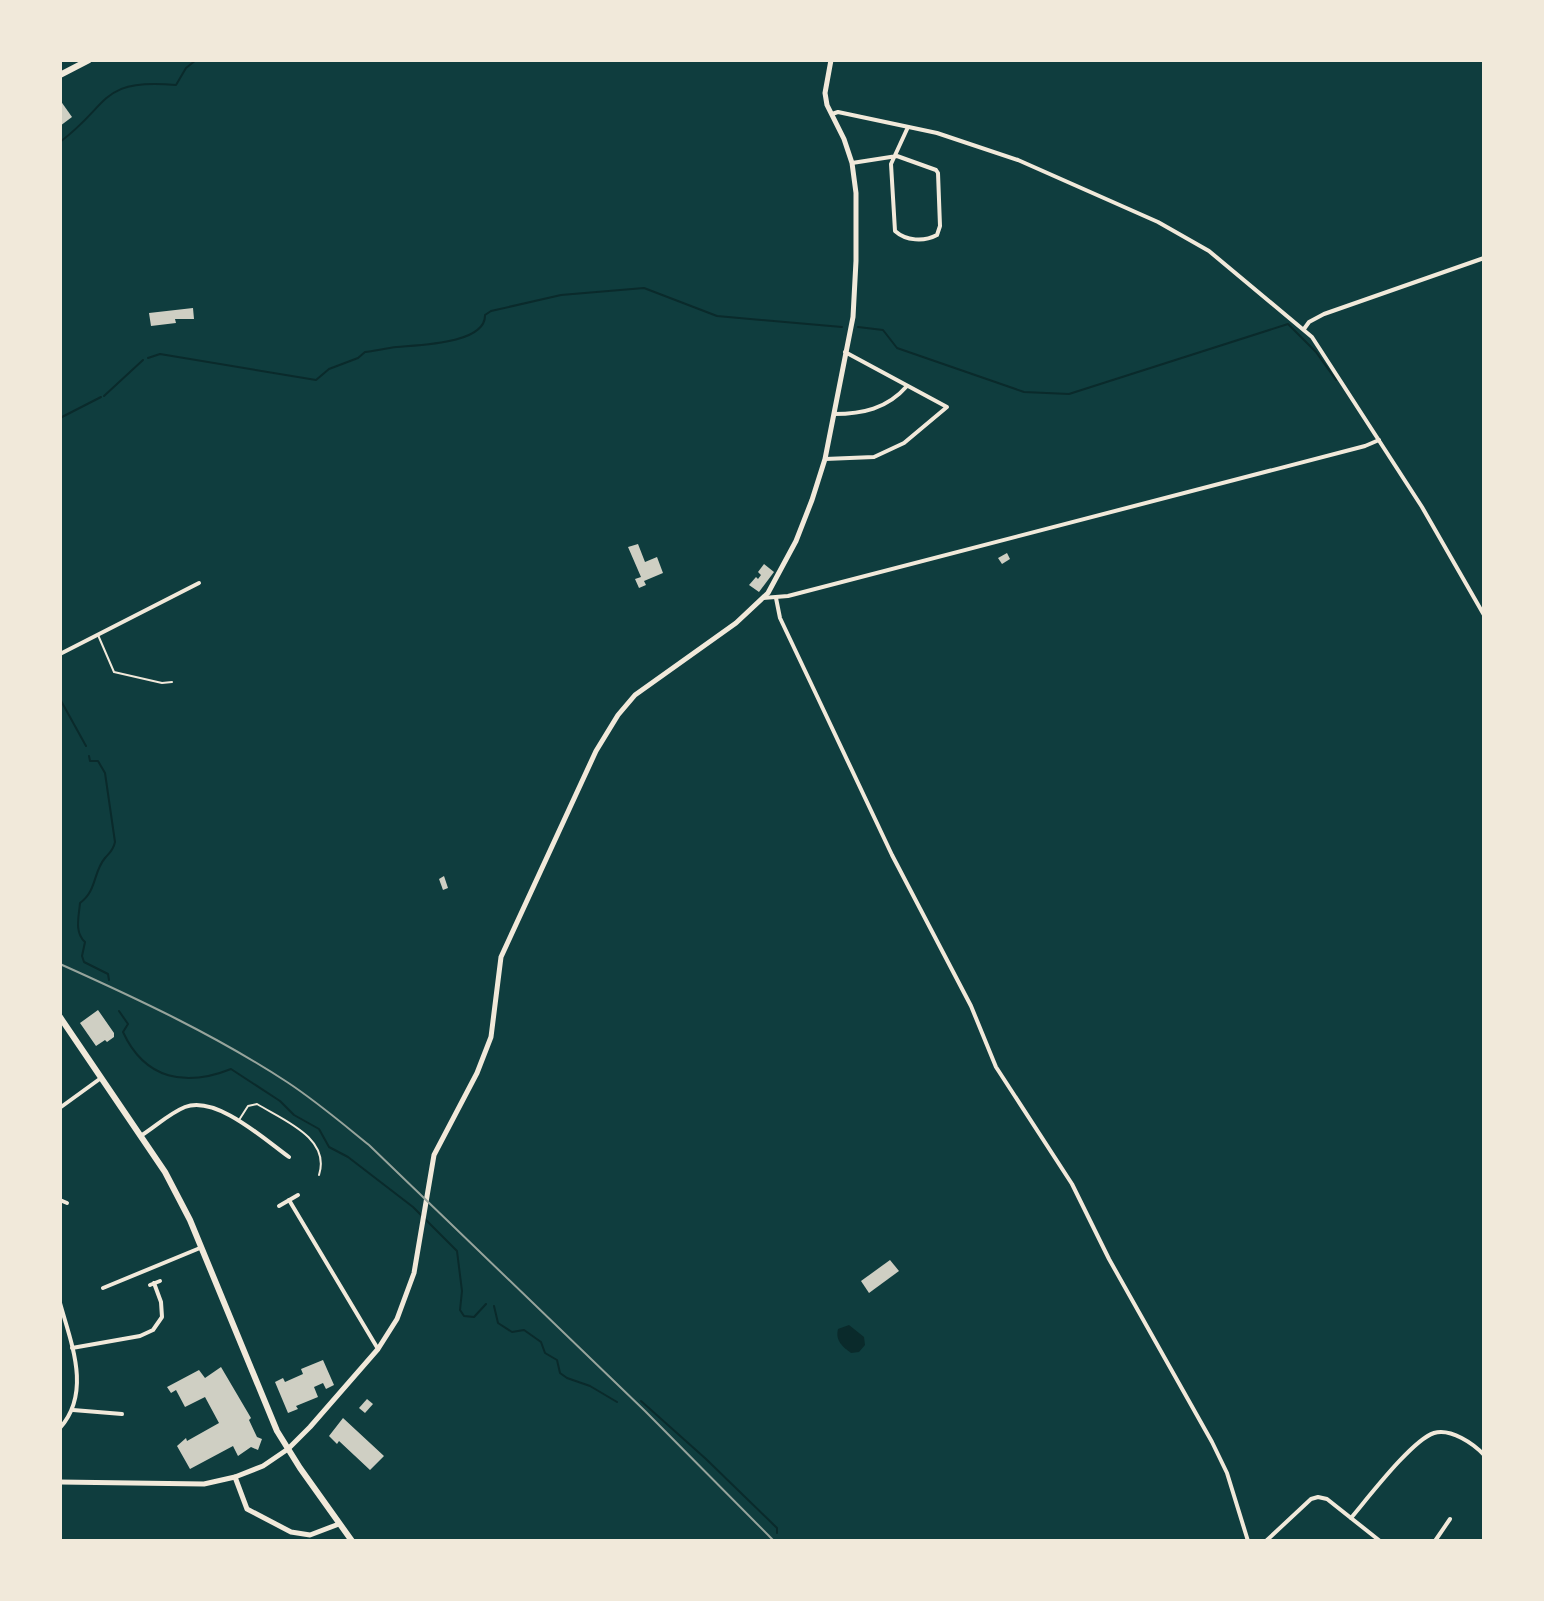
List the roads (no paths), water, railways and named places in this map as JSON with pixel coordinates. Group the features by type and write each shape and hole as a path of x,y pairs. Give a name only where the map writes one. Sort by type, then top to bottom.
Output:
{"main road":[{"path":"60,75 89,60"},
{"path":"60,1017 165,1172 201,1248 275,1426 352,1541"}],"street":[{"path":"60,1482 193,1484 235,1477 263,1466 288,1449 378,1349 397,1319 414,1273 434,1155 477,1073 491,1037 501,957 596,751 618,715 635,695 736,623 763,598 779,574 801,529 825,459 853,317 856,193 852,163 825,93 831,60"},
{"path":"832,114 838,112 937,133 1018,160 1199,243 1304,329 1422,507 1484,615"},
{"path":"852,163 897,156 929,165 938,173 940,226 937,235 929,239 909,239 895,231 891,164 897,156 908,127"},
{"path":"1304,329 1309,322 1324,314 1484,258"},
{"path":"825,459 874,457 904,443 947,407 845,352"},
{"path":"834,414 853,414 880,407 895,400 907,386"},
{"path":"763,598 776,598 1379,440"},
{"path":"60,654 199,583"},
{"path":"776,598 780,618 816,696 892,855 971,1006 996,1067 1072,1184 1109,1259 1212,1442 1227,1473 1248,1541"},
{"path":"61,1107 103,1077"},
{"path":"142,1135 184,1107 199,1104 217,1108 289,1157"},
{"path":"279,1206 298,1195"},
{"path":"60,1200 67,1203"},
{"path":"289,1200 378,1349"},
{"path":"103,1288 201,1248"},
{"path":"72,1348 140,1336 153,1330 162,1317 155,1283"},
{"path":"60,1303 79,1385 73,1410 60,1428"},
{"path":"73,1410 122,1414"},
{"path":"1351,1518 1419,1442 1436,1432 1449,1433 1475,1446 1484,1455"},
{"path":"235,1477 247,1509 291,1532 310,1535 339,1524"},
{"path":"1266,1541 1311,1499 1318,1497 1327,1499 1380,1541"},
{"path":"1435,1541 1450,1519"}],"lane":[{"path":"97,634 114,672 162,683 172,682"},
{"path":"238,1122 248,1106 257,1104 310,1137 317,1145 323,1165 319,1175"}],"water":[{"path":"849,1325 864,1337 865,1345 859,1352 851,1353 839,1340 838,1329"}],"waterway":[{"path":"60,142 119,90 151,84 176,85 186,68 196,60"},
{"path":"148,358 160,354 316,380 329,369 358,358 365,352 434,344 463,337 475,332 491,311 561,295 644,288 717,316 842,327"},
{"path":"858,327 883,330 897,348 1024,392 1069,394 1288,324 1316,352 1336,380"},
{"path":"104,396 143,360"},
{"path":"60,418 101,397"},
{"path":"60,699 86,746"},
{"path":"89,756 90,761 98,761 105,773 115,842 101,863 89,893 80,903 78,929 85,942 84,962 108,974 109,980"},
{"path":"119,1011 128,1024 123,1032 132,1048 155,1070 183,1078 198,1078 231,1069 280,1101 294,1115 319,1129 329,1147 348,1157 413,1207 457,1251 462,1291 460,1310 464,1316 474,1317 486,1304"},
{"path":"494,1306 498,1323 512,1332 524,1330 541,1342 545,1353 557,1360 560,1373 617,1402"},
{"path":"641,1401 706,1459 777,1528 777,1533"}],"railway":[{"path":"60,964 147,1004 232,1049 287,1082 369,1145 645,1411 774,1541"}]}
